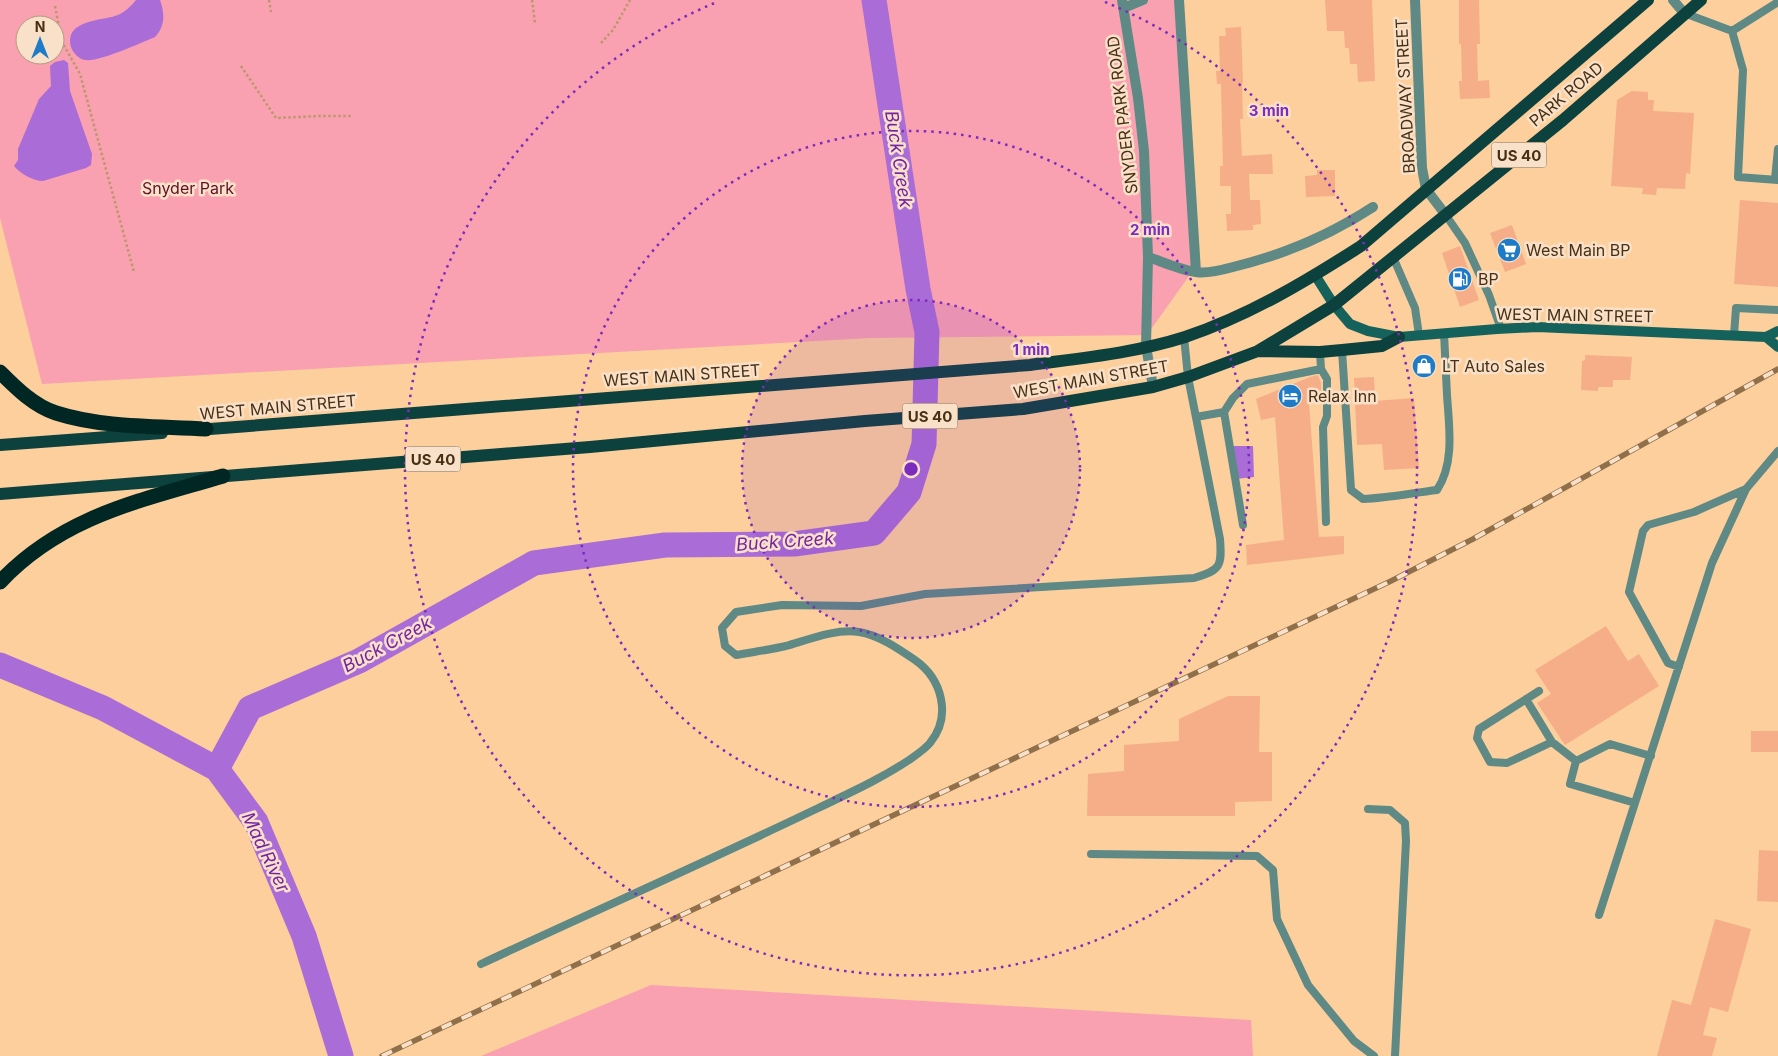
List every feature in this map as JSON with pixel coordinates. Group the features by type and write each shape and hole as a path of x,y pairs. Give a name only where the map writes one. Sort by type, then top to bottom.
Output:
{"highway":[{"path":"0,372 15,388 54,413 100,423 206,429"},
{"path":"0,582 30,555 62,532 88,519 117,507 223,476"}],"main road":[{"name":"PARK ROAD","path":"1315,276 1361,246 1648,0"},
{"name":"PARK ROAD","path":"1334,305 1563,120 1701,0"},
{"name":"WEST MAIN STREET","path":"0,445 1030,365 1103,355 1184,337 1251,310 1315,276"},
{"name":"WEST MAIN STREET","path":"0,494 1031,408 1154,388 1188,377 1258,351 1334,305"},
{"path":"1258,351 1320,352 1342,350 1382,346 1399,337"}],"street":[{"path":"1123,4 1143,0"},
{"path":"1179,0 1196,272"},
{"name":"BROADWAY STREET","path":"1415,0 1422,168 1426,189 1445,214"},
{"path":"1673,0 1684,13"},
{"name":"SNYDER PARK ROAD","path":"1123,4 1138,98 1144,151 1148,257"},
{"path":"1154,388 1146,346 1148,257 1196,272 1220,270 1243,265 1292,249 1324,235 1373,207"},
{"name":"WEST MAIN STREET","path":"1315,276 1334,305 1350,324 1368,332 1399,337 1537,328 1766,337 1778,331"},
{"path":"1766,337 1778,347"}],"lane":[{"path":"1732,31 1778,2"},
{"path":"1684,13 1732,31"},
{"path":"1732,31 1743,70 1738,177 1777,180 1778,149"},
{"path":"1445,214 1465,243 1489,295 1501,329"},
{"path":"1393,257 1415,308 1419,335"},
{"path":"1734,336 1736,308 1778,310"},
{"path":"1342,350 1351,490 1363,500 1388,498 1436,490 1442,481 1447,462 1449,437 1444,333"},
{"path":"481,964 773,830 888,774 920,752 930,743 938,731 942,716 942,702 939,690 932,677 906,653 876,637 847,631 736,656 725,646 722,628 736,612 782,605 861,606 925,594 1194,578 1214,570 1220,564 1222,558 1220,539 1188,377 1184,337"},
{"path":"1320,352 1320,369 1327,378 1327,416 1322,427 1326,522"},
{"path":"1243,525 1224,412 1233,398 1247,384 1320,369"},
{"path":"1196,418 1224,412"},
{"path":"1599,915 1712,563 1746,489 1778,451"},
{"path":"1679,667 1668,663 1629,592 1643,531 1648,526 1694,512 1746,489"},
{"path":"1539,691 1479,729 1477,738 1490,762 1507,763 1552,742"},
{"path":"1526,699 1552,742 1576,761"},
{"path":"1635,803 1570,784 1576,761 1610,744 1651,756"},
{"path":"1368,809 1390,810 1405,824 1406,841 1395,1056"},
{"path":"1091,854 1257,856 1272,870 1277,919 1308,985 1354,1041 1374,1056"}],"path":[{"path":"269,0 271,12"},
{"path":"532,0 536,23"},
{"path":"602,43 613,30 630,0"},
{"path":"54,6 62,42 80,74 134,272"},
{"path":"241,66 276,118 352,116"}],"green space":[{"name":"Snyder Park","path":"0,0 1179,0 1194,269 1147,335 870,338 42,384 0,218"},
{"path":"651,985 1251,1020 1253,1056 481,1056"}],"shaded area":[{"path":"136,0 160,0 163,20 161,29 155,37 120,52 100,58 85,60 78,57 72,49 70,42 74,30 89,22 118,15 128,9"},
{"path":"65,61 68,63 70,91 92,154 91,165 39,181 20,172 14,166 18,160 18,149 39,99 51,86 50,66 65,65"},
{"path":"1229,446 1253,446 1254,477 1236,479"}],"building":[{"path":"1325,0 1372,0 1375,81 1358,82 1357,64 1350,64 1349,48 1345,48 1344,31 1327,31"},
{"path":"1459,0 1479,0 1480,44 1477,44 1478,81 1489,80 1490,98 1460,99 1459,81 1462,81 1461,44 1459,44"},
{"path":"1241,27 1243,119 1240,119 1242,156 1272,154 1273,174 1249,174 1250,200 1260,200 1261,224 1253,225 1253,230 1227,231 1226,214 1231,214 1231,186 1220,186 1220,166 1223,166 1221,84 1217,84 1216,71 1220,71 1219,36 1226,36 1225,28"},
{"path":"1632,91 1648,92 1648,100 1654,100 1653,111 1694,113 1690,174 1686,173 1685,189 1657,188 1656,195 1642,194 1643,188 1611,186 1617,100"},
{"path":"1317,170 1335,170 1335,196 1306,197 1305,176 1317,175"},
{"path":"1740,200 1778,203 1778,287 1734,284"},
{"path":"1512,225 1526,264 1505,272 1490,233"},
{"path":"1460,246 1479,300 1460,307 1442,253"},
{"path":"1585,355 1632,357 1630,380 1613,380 1613,387 1598,387 1598,391 1581,390 1582,361 1585,360"},
{"path":"1318,375 1321,383 1321,398 1309,403 1319,537 1344,536 1344,554 1247,565 1246,545 1284,540 1275,417 1261,420 1256,399"},
{"path":"1374,377 1375,401 1414,398 1419,468 1384,470 1382,444 1357,445 1354,378"},
{"path":"1606,626 1628,661 1639,654 1659,686 1565,745 1537,703 1551,694 1535,670"},
{"path":"1228,696 1260,696 1259,752 1272,752 1272,801 1235,802 1235,816 1087,816 1088,774 1124,771 1124,745 1179,741 1179,719"},
{"path":"1751,731 1778,731 1778,752 1751,752"},
{"path":"1759,850 1778,851 1778,902 1757,901"},
{"path":"1715,919 1751,929 1728,1012 1710,1007 1703,1035 1717,1038 1712,1056 1657,1056 1672,1000 1691,1005"}],"waterway":[{"name":"Buck Creek","path":"217,769 250,708 359,661 534,563 665,545 794,544 874,533 909,492 924,444 927,332 918,289 874,0"},
{"name":"Mad River","path":"0,665 103,708 217,769 256,822 304,936 341,1056"}],"railway":[{"path":"382,1056 1391,581 1473,539 1778,369"}],"place":[{"name":"West Main BP","path":"1509,250"},
{"name":"BP","path":"1460,279"},
{"name":"LT Auto Sales","path":"1424,366"},
{"name":"Relax Inn","path":"1290,396"}]}
